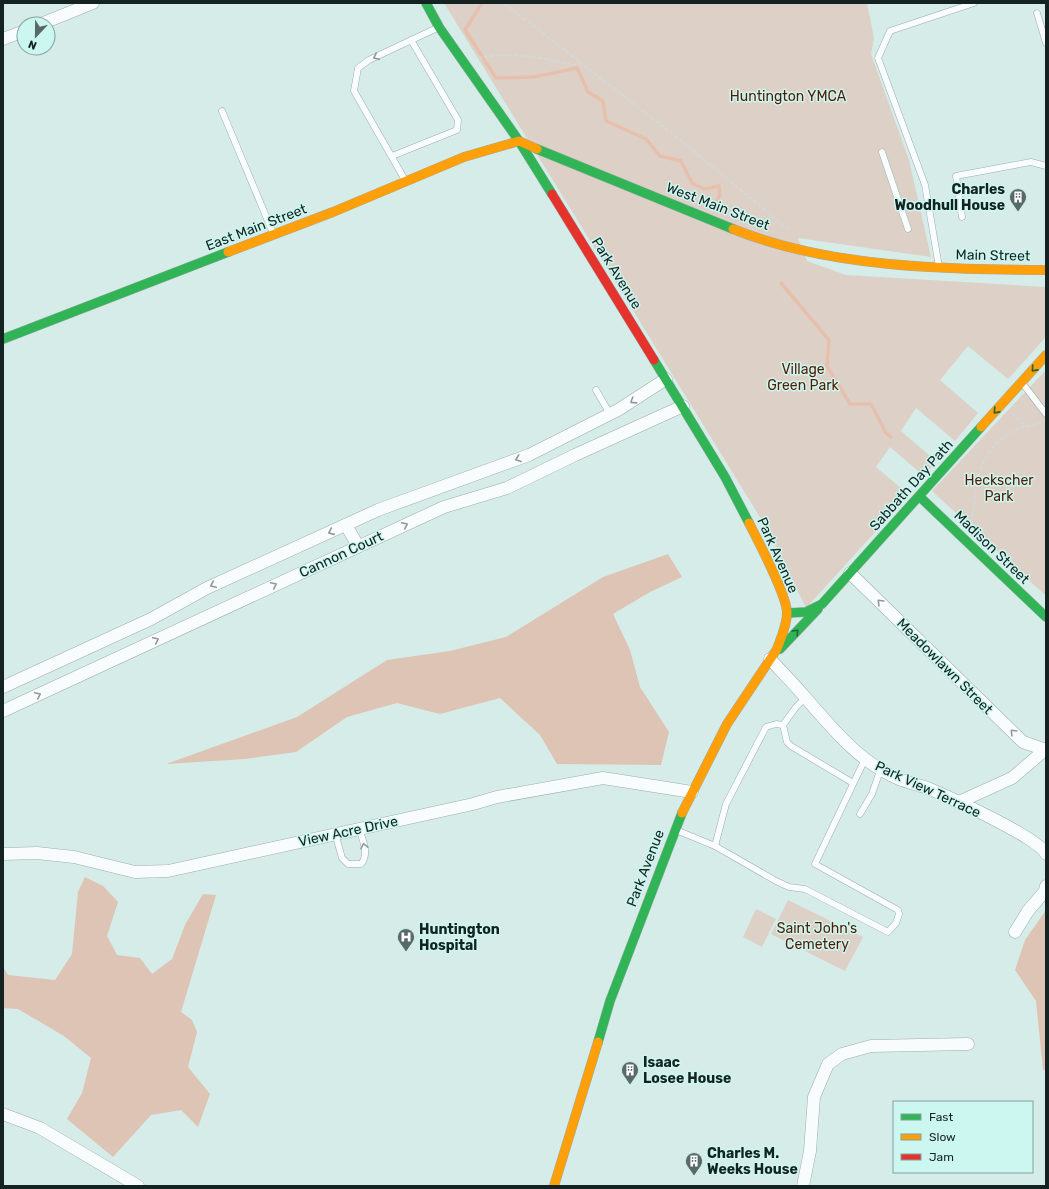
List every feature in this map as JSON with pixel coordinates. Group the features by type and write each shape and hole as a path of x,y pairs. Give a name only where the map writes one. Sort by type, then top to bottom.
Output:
{"main road":[{"name":"Park Avenue","path":"426,3 439,27 519,141 711,452 756,537 779,586 787,613 782,635 770,659 727,724 692,792 675,830 610,1001 554,1186"},
{"name":"East Main Street","path":"3,340 273,235 464,157 519,141"},
{"name":"West Main Street","path":"519,141 750,236 799,249 851,258 940,269"},
{"name":"Main Street","path":"940,269 1046,270"},
{"name":"Sabbath Day Path","path":"787,613 806,612 822,604 920,497 1046,355"},
{"name":"Madison Street","path":"920,497 1046,617"},
{"path":"770,659 822,604"}],"street":[{"path":"56,18 93,3"},
{"path":"3,39 16,34"},
{"name":"Cannon Court","path":"3,687 162,613 207,588 378,510 529,455 610,414 666,379"},
{"name":"Cannon Court","path":"3,711 444,507 507,488 683,406"},
{"path":"564,438 575,455"},
{"path":"463,479 472,498"},
{"path":"346,525 358,546"},
{"name":"Meadowlawn Street","path":"850,573 1023,742 1046,750"},
{"path":"162,613 174,632"},
{"name":"Park View Terrace","path":"770,659 835,731 865,759 897,778 929,789 959,802 1023,836 1044,850 1046,854"},
{"path":"959,802 1012,778 1046,750"},
{"name":"View Acre Drive","path":"3,854 37,853 74,857 135,872 168,871 335,833 473,804 497,797 603,778 692,792"},
{"path":"1015,932 1028,911 1045,890 1046,886"},
{"path":"803,1186 810,1151 814,1097 828,1064 842,1054 871,1046 968,1044"},
{"path":"3,1114 40,1128 138,1186"}],"lane":[{"path":"940,269 925,185 878,58 890,31 974,3"},
{"path":"1037,13 1046,44"},
{"path":"406,181 354,91 358,68 369,60 439,27"},
{"path":"392,156 457,130 458,120 411,40"},
{"path":"222,111 273,235"},
{"path":"882,152 908,229"},
{"path":"962,217 956,176 1031,162 1046,166"},
{"path":"1022,382 1046,414"},
{"path":"596,390 610,414"},
{"path":"806,698 796,707 784,725 787,742 791,746 853,783"},
{"path":"715,846 726,804 766,728 776,724 784,725"},
{"path":"675,830 715,846 789,887 805,889 888,932 896,923 899,914 898,910 815,864 865,759"},
{"path":"860,814 872,794 881,768"},
{"path":"335,833 342,858 348,864 361,864 365,860 366,854 360,828"}],"path":[{"path":"504,3 680,140 789,230"},
{"path":"479,58 488,56 539,57 574,66 579,62"},
{"path":"1015,416 1028,427"},
{"path":"972,523 976,482 983,461 1000,440 1014,431 1046,421"}],"green space":[{"name":"Village Green Park","path":"444,3 867,3 874,38 871,54 909,160 931,257 798,238 807,261 846,275 1046,287 1046,337 1008,379 968,346 940,380 978,413 955,441 916,408 901,431 936,461 924,476 890,447 876,467 909,495 806,608 766,527"},
{"name":"Heckscher Park","path":"1046,370 1046,596 932,491"},
{"name":"Saint John's Cemetery","path":"788,900 863,937 845,971 771,934"},
{"path":"756,909 776,919 762,947 743,937"}],"shaded area":[{"path":"668,554 682,577 650,592 613,614 630,650 640,687 669,732 661,765 557,764 540,735 500,698 440,714 397,703 347,717 296,752 245,759 166,764 297,717 387,660 450,651 506,637 603,577"},
{"path":"85,877 103,886 118,902 107,936 117,955 140,958 152,974 172,959 185,925 203,894 216,895 181,1012 192,1020 197,1032 188,1067 210,1094 198,1127 181,1110 151,1115 113,1157 67,1119 82,1093 91,1058 64,1036 18,1009 3,1008 3,967 8,975 55,980 72,954 78,892"},
{"path":"1046,910 1046,1070 1043,1070 1036,1001 1015,970 1025,940"}],"waterway":[{"path":"482,3 465,30 496,78 534,77 577,68 588,92 603,101 606,121 646,139 660,156 681,161 692,183 704,189 719,186 720,195 714,205"},
{"path":"781,283 829,340 827,366 850,404 871,404 886,433 891,437"}],"traffic: fast":[{"path":"426,3 439,27 519,141 552,194"},
{"path":"537,149 733,229"},
{"path":"3,339 228,252"},
{"path":"654,360 725,477 749,523"},
{"path":"787,613 806,612 822,604 981,427"},
{"path":"920,497 1046,617"},
{"path":"780,649 818,609"},
{"path":"598,1042 610,1001 682,813"}],"traffic: slow":[{"path":"228,252 333,212 464,157 519,141 537,149"},
{"path":"733,229 770,242 808,252 847,259 927,267 1046,270"},
{"path":"981,427 1046,355"},
{"path":"682,813 727,724 777,649 784,631 787,613 786,605 771,568 749,523"},
{"path":"554,1186 598,1042"}],"traffic: jam":[{"path":"552,194 654,360"}],"place":[{"name":"Charles Woodhull House","path":"1018,212"},
{"name":"Huntington Hospital","path":"406,952"},
{"name":"Isaac Losee House","path":"630,1085"},
{"name":"Charles M. Weeks House","path":"694,1176"}],"park label":[{"name":"Huntington YMCA","path":"788,96"}]}
